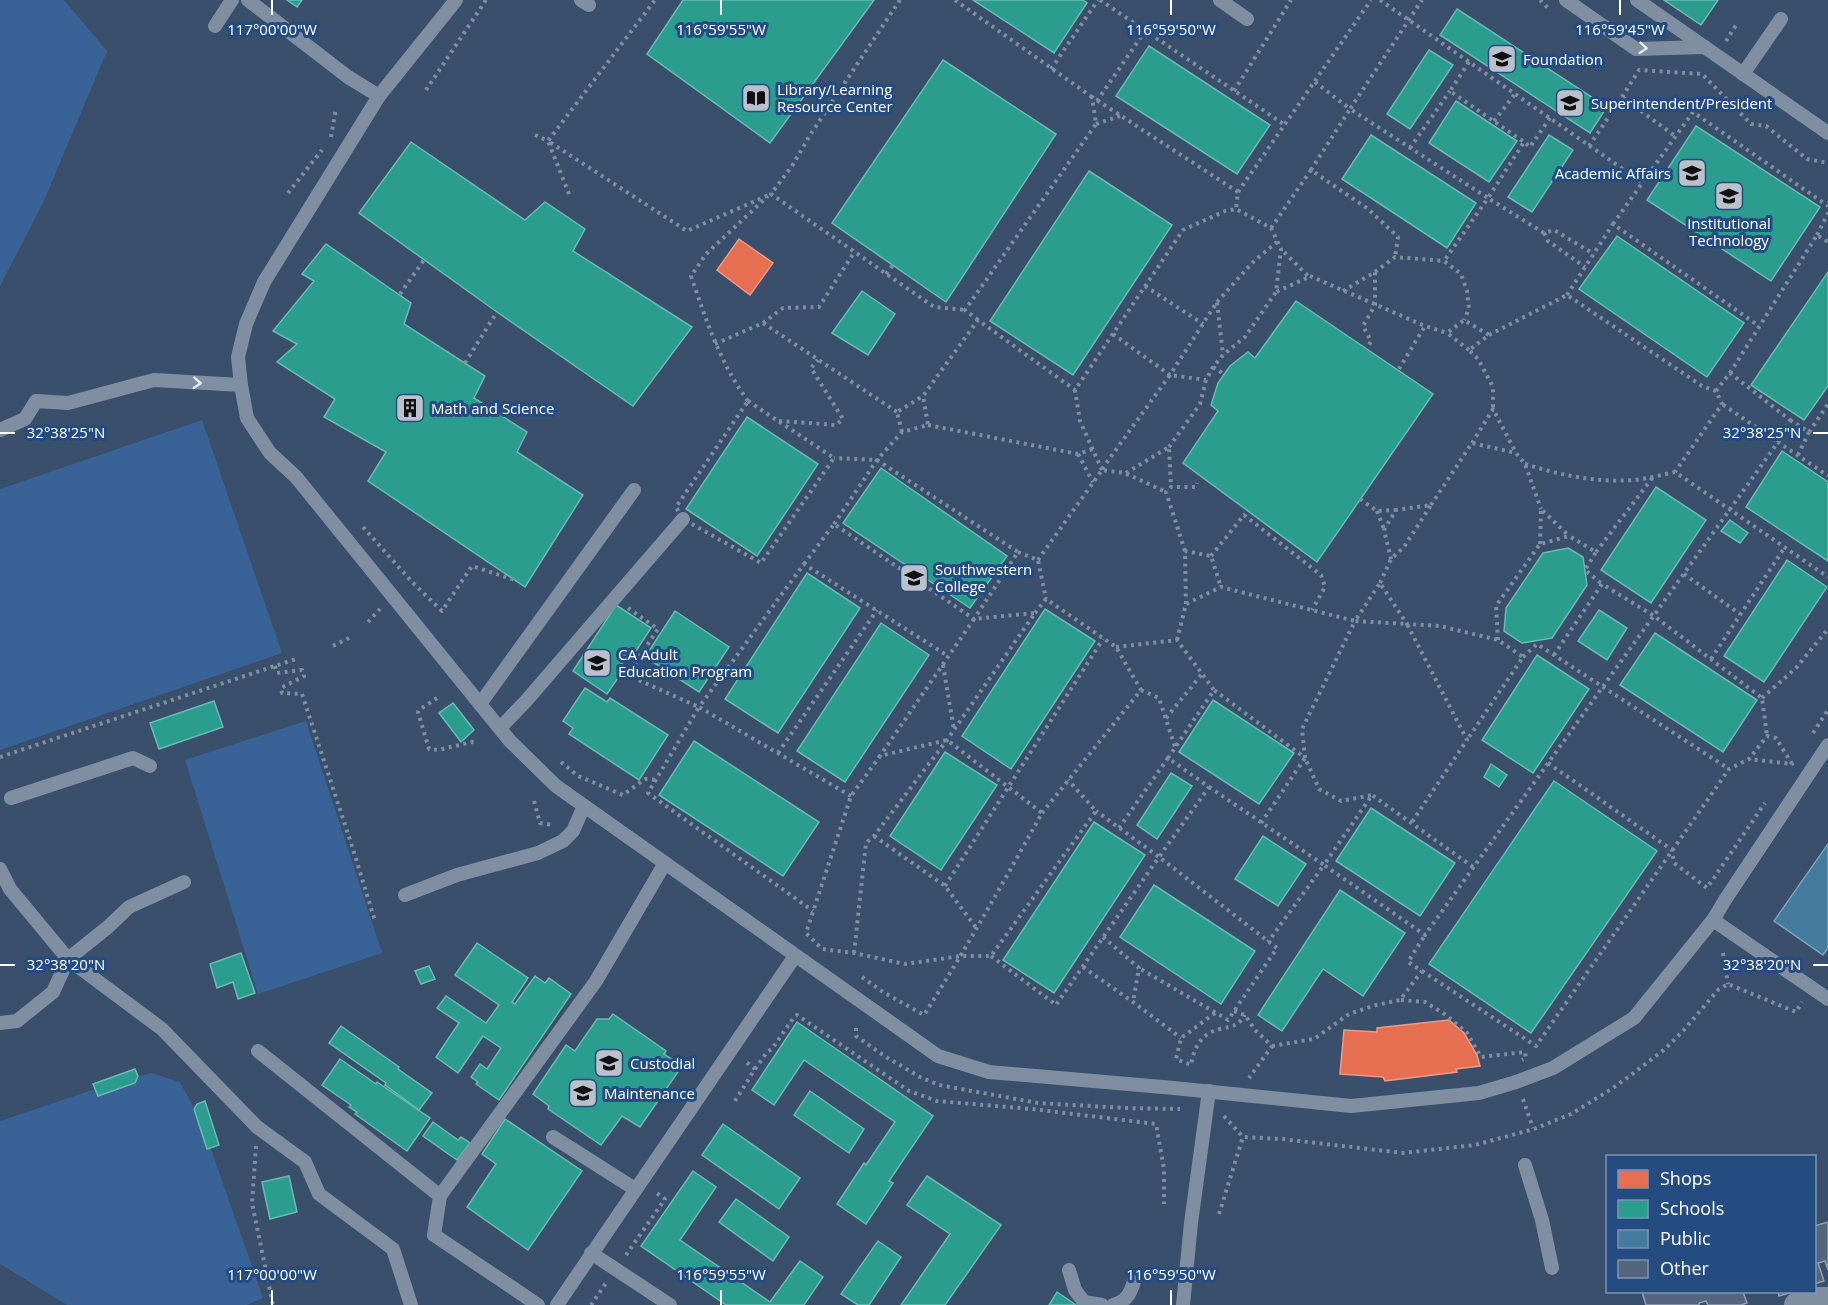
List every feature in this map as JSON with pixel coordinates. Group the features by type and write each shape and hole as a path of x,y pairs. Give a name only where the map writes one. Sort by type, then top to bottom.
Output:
{"street":[{"path":"1797,1305 1812,1300 1828,1300"}],"lane":[{"path":"215,26 232,0"},
{"path":"248,0 348,76 379,96"},
{"path":"456,0 379,96 264,282 246,324 238,357 248,418 270,453 296,477 510,741 556,786 938,1056 989,1072 1351,1106 1479,1093 1516,1082 1553,1068 1634,1018 1713,920 1828,745"},
{"path":"1220,0 1247,19"},
{"path":"1566,0 1636,49 1705,48"},
{"path":"1637,0 1828,133"},
{"path":"1743,74 1781,19"},
{"path":"0,430 25,419 36,401 68,403 154,380 241,385"},
{"path":"480,704 634,490"},
{"path":"500,728 683,519"},
{"path":"10,798 133,758 150,766"},
{"path":"405,895 457,875 538,853 563,841 573,831 584,806"},
{"path":"538,1305 434,1234 440,1196 596,981 665,863"},
{"path":"0,869 10,889 68,959 162,1029 257,1127 305,1162 319,1194 393,1249 411,1305"},
{"path":"0,1023 17,1021 53,992 68,959 129,908 184,882"},
{"path":"1713,920 1828,999"},
{"path":"557,1305 795,956"},
{"path":"258,1051 440,1196"},
{"path":"1183,1305 1191,1223 1209,1092"},
{"path":"553,1137 635,1189"},
{"path":"1525,1165 1542,1220 1552,1268"},
{"path":"591,1253 670,1305"},
{"path":"1069,1270 1075,1290 1084,1302 1102,1305"},
{"path":"1113,1305 1122,1302 1131,1290 1135,1278"}],"path":[{"path":"426,90 486,0"},
{"path":"548,141 656,0"},
{"path":"900,0 792,166 771,194 706,254 691,276 715,344 735,383 748,401 834,458 877,460 1018,552 1038,561"},
{"path":"954,0 1120,116 1238,192"},
{"path":"1051,69 1099,0 1285,125"},
{"path":"1234,91 1291,0"},
{"path":"1380,0 1643,183"},
{"path":"1271,228 1422,0"},
{"path":"1236,208 1238,192 1370,1"},
{"path":"1725,41 1738,22"},
{"path":"1098,101 1145,31"},
{"path":"1410,148 1469,62"},
{"path":"1590,146 1639,70 1702,74 1751,124 1766,126 1807,159 1828,163"},
{"path":"1315,82 1350,110 1544,233 1548,241 1585,267"},
{"path":"1450,91 1530,147 1550,118"},
{"path":"1494,121 1515,94"},
{"path":"1092,97 1096,124"},
{"path":"1622,97 1675,136"},
{"path":"331,138 336,108"},
{"path":"1469,350 1489,335 1567,295 1613,224 1693,112 1828,206"},
{"path":"965,310 1096,124 1120,116"},
{"path":"535,135 548,141 687,231 771,194"},
{"path":"548,141 569,194"},
{"path":"1443,261 1524,142"},
{"path":"288,193 324,147"},
{"path":"1311,170 1368,208 1398,237 1395,257"},
{"path":"771,194 934,307 965,310 1075,390"},
{"path":"1102,470 1080,421 1075,390 1183,230 1236,208 1271,228 1281,249 1307,275 1425,326 1447,333 1478,359 1493,387 1493,409 1516,453 1525,464 1541,509 1540,544 1496,606 1498,640"},
{"path":"1716,391 1760,326 1817,235 1828,213"},
{"path":"1613,224 1760,326"},
{"path":"1544,233 1554,230 1594,254"},
{"path":"1817,235 1828,242"},
{"path":"1175,748 1159,698 1141,690 1116,647 1046,599 1038,561 1170,375 1217,302 1253,262 1277,242"},
{"path":"1125,473 1169,447 1200,404 1206,380 1213,367 1223,355 1245,338 1276,292 1281,249"},
{"path":"715,344 763,323 783,308 819,307 855,251"},
{"path":"1343,291 1395,257 1443,261 1461,274 1467,291 1469,309 1464,320 1447,333"},
{"path":"400,294 424,260"},
{"path":"886,274 893,265"},
{"path":"1367,349 1371,341 1363,326 1375,305 1375,272"},
{"path":"1276,292 1309,277 1307,275"},
{"path":"1145,286 1203,324"},
{"path":"1567,295 1702,386 1716,391 1722,404 1828,476"},
{"path":"1217,302 1223,355"},
{"path":"465,363 497,312"},
{"path":"897,412 923,396 978,320"},
{"path":"1464,320 1489,335"},
{"path":"763,323 897,412 902,432"},
{"path":"1400,369 1425,326"},
{"path":"1113,334 1170,375 1206,380"},
{"path":"778,421 836,425 843,419 811,368 818,360"},
{"path":"1213,367 1224,374"},
{"path":"1730,373 1809,432"},
{"path":"923,396 928,425"},
{"path":"748,401 676,507 683,519 760,563 834,458"},
{"path":"1525,464 1592,480 1634,480 1675,472 1722,404"},
{"path":"1798,455 1809,432 1828,404"},
{"path":"1473,867 1372,795 1341,801 1318,789 1305,758 1302,729 1355,621 1380,583 1391,559 1404,547 1493,409"},
{"path":"1654,476 1585,570 1602,584 1654,616 1762,698 1767,736 1749,759 1729,769 1536,1046 1408,962 1473,867 1654,616 1778,441 1790,420"},
{"path":"813,911 648,794 699,707 834,524 877,460 902,432 928,425 1078,454 1093,449"},
{"path":"1472,443 1516,453"},
{"path":"1169,447 1171,487"},
{"path":"1078,454 1093,482"},
{"path":"1102,470 1125,473 1166,492 1185,551 1186,604 1177,640"},
{"path":"1675,472 1828,577"},
{"path":"1166,492 1171,487 1196,487 1197,483"},
{"path":"1360,499 1377,511 1391,559"},
{"path":"1377,511 1431,505"},
{"path":"1211,556 1244,515 1246,509"},
{"path":"1541,509 1569,536 1596,552"},
{"path":"1384,530 1396,510"},
{"path":"1244,515 1321,575 1325,586 1312,610"},
{"path":"834,524 974,619 1035,612"},
{"path":"1540,544 1569,536"},
{"path":"1711,659 1785,547"},
{"path":"1185,551 1211,556"},
{"path":"831,956 806,933 851,796 1018,552"},
{"path":"1211,556 1221,587"},
{"path":"804,564 948,656"},
{"path":"412,582 442,611 472,566 514,580"},
{"path":"1684,574 1740,614"},
{"path":"1380,583 1407,624 1467,740"},
{"path":"1554,655 1602,584"},
{"path":"1186,604 1221,587 1355,621 1440,626 1498,640 1523,657"},
{"path":"614,597 658,629 627,675 699,707 851,796"},
{"path":"854,953 866,843 874,836 947,740 1046,599"},
{"path":"368,622 382,607"},
{"path":"778,753 877,610"},
{"path":"1762,698 1796,668 1828,629"},
{"path":"333,646 349,638"},
{"path":"945,886 1103,639"},
{"path":"1116,647 1177,640"},
{"path":"1177,640 1214,690 1305,758"},
{"path":"1412,823 1523,657 1537,644 1729,769"},
{"path":"0,757 296,659"},
{"path":"943,664 954,730"},
{"path":"275,666 277,673 302,670 304,676 280,688 282,693 302,694 375,921"},
{"path":"1165,718 1202,674"},
{"path":"858,974 883,992 924,1015 977,929 1042,813 1141,690"},
{"path":"1119,828 1214,690"},
{"path":"437,698 418,712 429,749 438,750 472,742 478,743"},
{"path":"1809,738 1828,710"},
{"path":"1767,736 1776,738 1792,764"},
{"path":"947,740 1042,813"},
{"path":"880,756 947,740"},
{"path":"1785,773 1798,755"},
{"path":"1168,758 1425,935"},
{"path":"1261,823 1305,758"},
{"path":"1749,759 1792,764"},
{"path":"560,762 578,776 623,795 645,779 657,780"},
{"path":"1548,763 1672,850 1674,864 1707,888 1766,802"},
{"path":"1068,780 1096,811 1277,948 1228,1020 1139,968 1103,937"},
{"path":"822,949 905,964 961,956 991,956 1056,1005 1209,787"},
{"path":"1268,942 1372,795"},
{"path":"534,801 540,823 553,826"},
{"path":"991,956 1096,811"},
{"path":"874,836 945,886 977,929"},
{"path":"1723,953 1728,984"},
{"path":"1083,967 1181,1038"},
{"path":"1133,1002 1139,968"},
{"path":"1400,1000 1422,971"},
{"path":"1237,1094 1272,1046 1314,1039 1349,1014 1400,1000 1425,1002 1446,1015 1467,1033 1481,1057 1525,1052 1526,1058 1518,1062"},
{"path":"1234,1011 1245,1015 1255,1030 1272,1046"},
{"path":"1215,1013 1181,1038 1176,1059 1191,1065 1195,1048 1204,1037 1216,1029 1239,1023 1245,1015"},
{"path":"735,1101 767,1052 772,1049 797,1015 909,1091 923,1097 937,1101 1156,1124 1164,1169 1164,1204"},
{"path":"740,1058 755,1069"},
{"path":"1523,1099 1533,1128"},
{"path":"1037,1110 1038,1103"},
{"path":"1224,1116 1243,1137"},
{"path":"257,1127 252,1203 273,1305"},
{"path":"591,1305 665,1199 651,1188"}],"shaded area":[{"path":"0,0 64,0 107,51 43,203 0,286"},
{"path":"202,420 282,653 0,750 0,489"},
{"path":"306,721 382,953 258,994 185,760"},
{"path":"151,1073 180,1082 202,1123 263,1298 247,1305 67,1305 0,1264 0,1121 107,1085"}],"building: Shops":[{"path":"739,239 773,263 750,295 717,270"},
{"path":"1449,1020 1464,1033 1477,1055 1480,1066 1456,1069 1457,1072 1385,1081 1383,1077 1340,1074 1344,1030 1377,1032 1377,1028"}],"building: Schools":[{"path":"287,0 302,0 297,7"},
{"name":"Library/Learning Resource Center","path":"683,0 874,0 770,143 647,54"},
{"path":"973,0 1083,0 1087,3 1054,53"},
{"path":"1664,0 1718,0 1701,25"},
{"path":"1457,9 1607,107 1590,133 1440,35"},
{"path":"1149,46 1270,125 1237,174 1116,96"},
{"path":"1429,50 1453,65 1410,129 1387,114"},
{"path":"943,60 1056,134 946,302 832,223"},
{"path":"1456,101 1517,141 1489,182 1429,143"},
{"path":"1696,126 1820,207 1771,281 1647,200"},
{"path":"1371,135 1476,203 1447,248 1342,179"},
{"path":"1549,135 1573,150 1532,212 1508,197"},
{"name":"Math and Science","path":"411,142 525,220 545,202 585,229 573,251 692,327 633,406 359,213"},
{"path":"1089,171 1172,225 1073,375 990,321"},
{"path":"1617,236 1744,323 1707,377 1579,289"},
{"name":"Math and Science","path":"326,244 411,303 404,324 485,376 474,398 527,432 517,452 583,495 525,587 368,481 386,452 324,417 335,399 277,362 297,344 273,331 314,281 302,274"},
{"path":"1828,272 1828,386 1804,420 1751,385"},
{"path":"862,291 895,314 868,355 832,333"},
{"path":"1296,301 1433,394 1317,562 1183,463 1218,411 1211,405 1218,383 1230,366 1248,352 1255,358"},
{"path":"747,417 818,464 757,556 686,509"},
{"path":"1782,451 1828,482 1828,561 1746,507"},
{"path":"881,468 1007,556 970,608 843,523"},
{"path":"1656,487 1706,520 1651,603 1601,570"},
{"path":"1730,520 1748,533 1740,543 1721,531"},
{"path":"1568,548 1583,557 1587,585 1552,638 1522,643 1504,631 1506,608 1543,553"},
{"path":"1787,560 1827,587 1764,682 1724,656"},
{"path":"807,573 860,608 778,733 725,699"},
{"path":"616,605 651,628 634,654 630,652 620,666 624,669 607,694 573,671"},
{"path":"1045,609 1095,641 1011,769 962,736"},
{"path":"1599,610 1627,628 1607,660 1578,641"},
{"path":"675,611 729,647 699,692 645,657"},
{"path":"881,623 929,655 845,782 797,751"},
{"path":"1655,633 1757,700 1723,752 1620,685"},
{"path":"1537,655 1589,689 1533,773 1482,740"},
{"path":"585,688 607,702 610,698 668,735 639,780 569,734 573,728 563,721"},
{"path":"1213,700 1294,753 1259,804 1179,752"},
{"path":"214,701 223,727 159,749 150,723"},
{"path":"453,703 474,730 461,742 439,713"},
{"path":"694,741 819,822 783,876 659,795"},
{"path":"945,752 997,785 941,870 890,836"},
{"path":"1491,764 1507,775 1499,787 1484,777"},
{"path":"1171,773 1192,786 1157,839 1137,825"},
{"path":"1554,781 1657,851 1531,1033 1429,964"},
{"path":"1371,808 1455,863 1420,916 1336,861"},
{"path":"1094,822 1145,855 1054,993 1003,960"},
{"path":"1263,836 1306,864 1278,906 1235,879"},
{"path":"1154,885 1255,951 1221,1004 1120,937"},
{"path":"1340,890 1405,933 1363,996 1323,969 1282,1031 1258,1015"},
{"path":"477,943 528,978 512,1002 515,1004 535,976 545,983 549,978 571,994 499,1100 476,1084 478,1082 471,1077 480,1064 487,1069 501,1048 483,1036 458,1073 436,1057 459,1023 437,1008 446,996 486,1023 499,1005 455,975"},
{"path":"241,953 255,993 238,999 233,982 217,988 210,964"},
{"path":"429,966 435,979 421,984 415,971"},
{"path":"613,1014 666,1051 664,1054 682,1066 640,1127 622,1116 601,1145 548,1109 549,1106 533,1094 566,1045 575,1051 597,1019 609,1019"},
{"path":"797,1022 933,1116 889,1181 893,1183 866,1224 837,1204 895,1122 804,1060 774,1105 752,1090"},
{"path":"341,1026 432,1093 419,1110 385,1085 386,1083 329,1043"},
{"path":"340,1059 430,1118 407,1151 355,1114 357,1112 349,1107 351,1105 322,1085"},
{"path":"135,1069 138,1076 135,1083 98,1096 93,1084"},
{"path":"810,1091 864,1129 849,1153 794,1115"},
{"path":"205,1101 219,1145 207,1149 194,1109 197,1104"},
{"path":"505,1119 582,1171 528,1250 467,1207 496,1164 482,1154"},
{"path":"433,1122 458,1140 461,1137 470,1143 457,1160 423,1136"},
{"path":"723,1124 800,1178 779,1209 702,1155"},
{"path":"693,1171 716,1187 680,1240 770,1302 800,1261 823,1277 804,1305 726,1305 641,1246"},
{"path":"289,1176 297,1212 270,1219 262,1182"},
{"path":"927,1176 1001,1225 945,1305 901,1305 950,1234 907,1205"},
{"path":"736,1199 789,1237 773,1261 719,1222"},
{"path":"878,1241 901,1257 869,1305 858,1305 841,1294"},
{"path":"1057,1292 1076,1305 1049,1305"}],"building: Public":[{"path":"1828,844 1828,948 1823,955 1774,921"}],"building: Other":[{"path":"1828,1222 1828,1270 1825,1261 1818,1263 1824,1281 1816,1283 1816,1225"},
{"path":"1642,1293 1743,1293 1747,1303 1708,1305 1706,1301 1699,1305 1646,1305"}],"place":[{"name":"Foundation","path":"1502,59"},
{"name":"Library/Learning Resource Center","path":"756,98"},
{"name":"Superintendent/President","path":"1570,103"},
{"name":"Academic Affairs","path":"1692,173"},
{"name":"Institutional Technology","path":"1729,196"},
{"name":"Math and Science","path":"410,408"},
{"name":"Southwestern College","path":"914,578"},
{"name":"CA Adult Education Program","path":"597,663"},
{"name":"Custodial","path":"609,1063"},
{"name":"Maintenance","path":"583,1093"}]}
